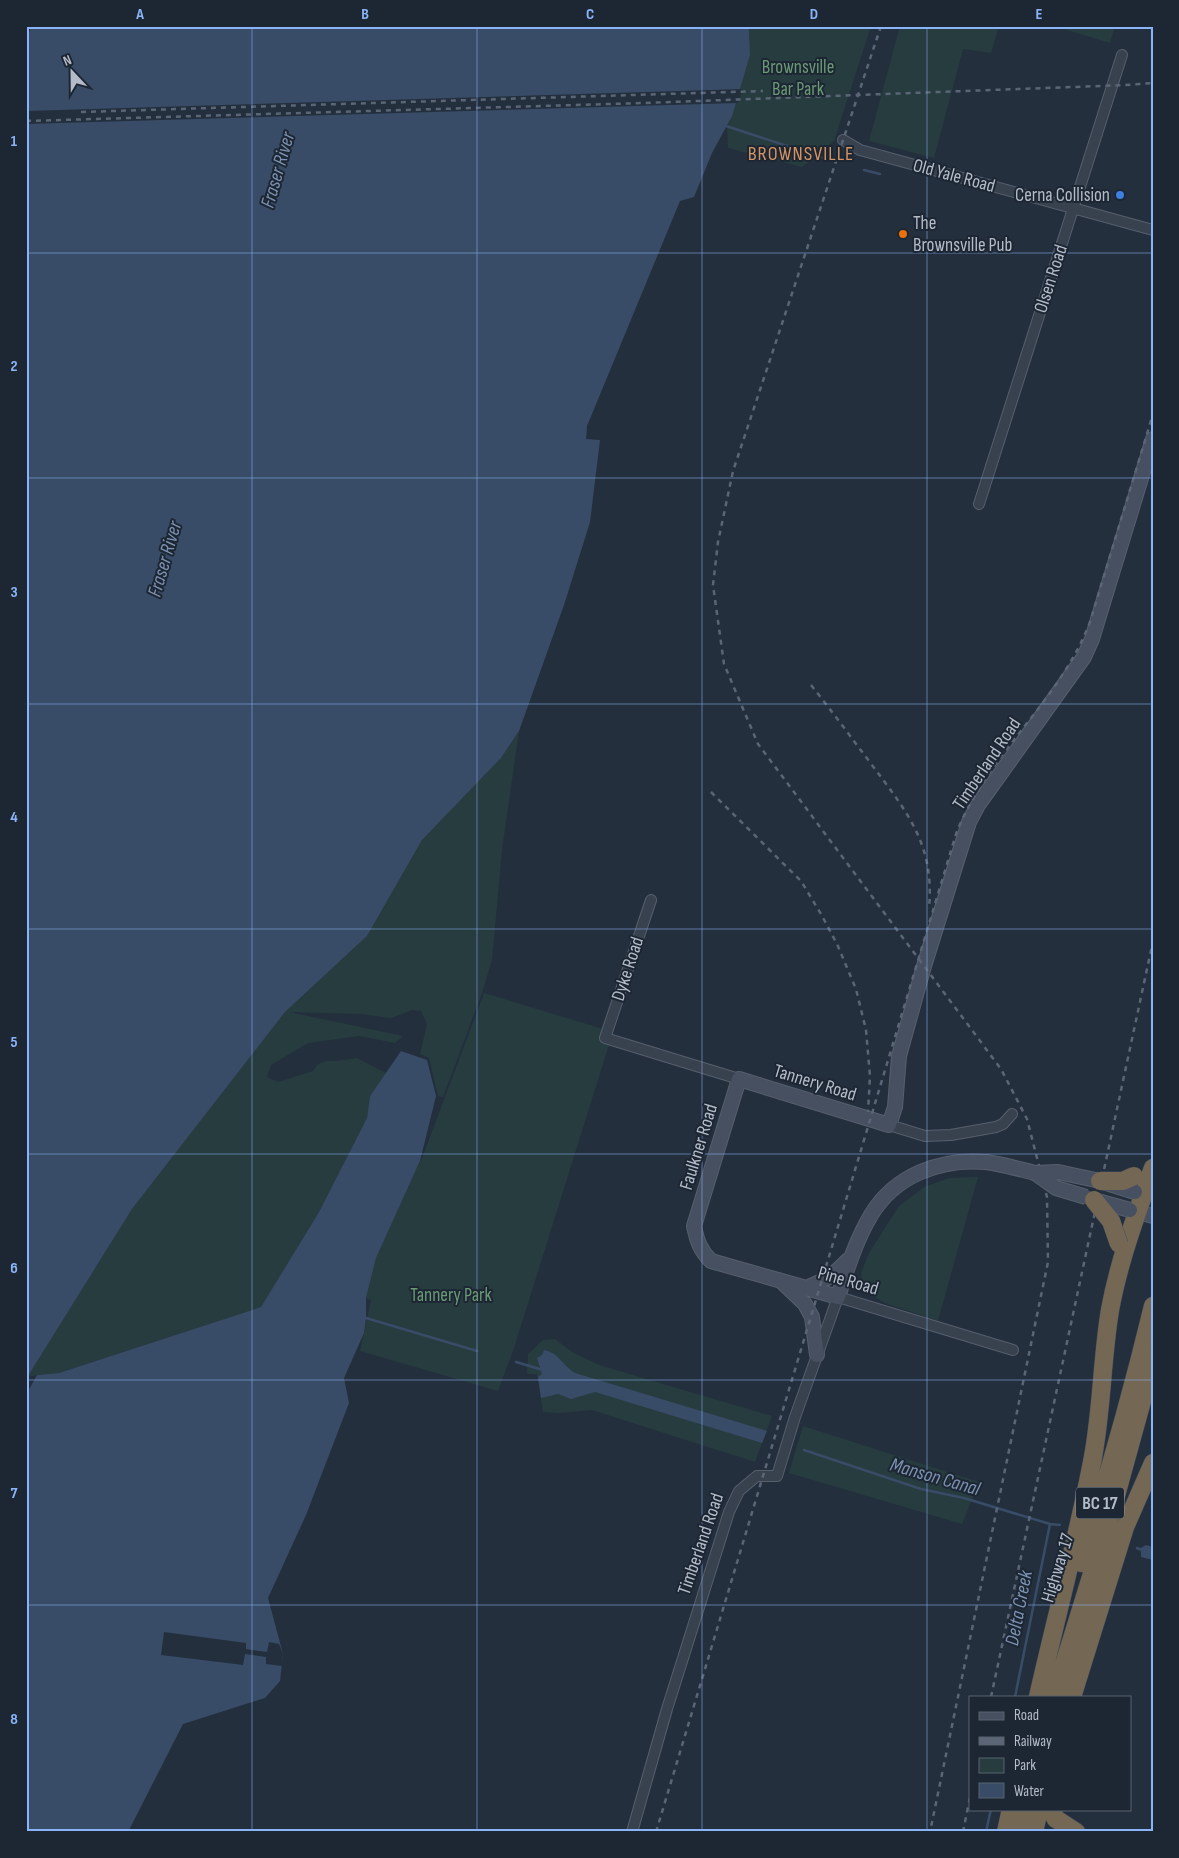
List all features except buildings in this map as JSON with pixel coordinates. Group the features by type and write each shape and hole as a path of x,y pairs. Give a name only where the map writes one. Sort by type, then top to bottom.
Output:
{"highway":[{"path":"1039,1696 1072,1559 1093,1456 1110,1309 1122,1263 1140,1213 1147,1170 1153,1158"},
{"path":"1100,1181 1123,1181 1147,1170"},
{"path":"1094,1200 1111,1221 1119,1244 1122,1263"},
{"name":"Highway 17","path":"1039,1696 1102,1495 1153,1306"},
{"name":"Highway 17","path":"1054,1696 1116,1499 1153,1361"},
{"path":"1072,1696 1125,1527 1153,1463"},
{"path":"1006,1832 1011,1810"},
{"path":"1019,1832 1024,1810"},
{"path":"1034,1832 1039,1810"},
{"path":"1051,1810 1056,1819 1076,1832"}],"street":[{"name":"Olsen Road","path":"979,504 1122,55"},
{"name":"Old Yale Road","path":"843,140 860,150 1153,230"},
{"name":"Timberland Road","path":"889,1125 895,1107 899,1056 924,966 969,822 978,805 1084,656 1092,639 1153,439"},
{"name":"Dyke Road","path":"605,1038 651,900"},
{"name":"Tannery Road","path":"605,1038 925,1136 944,1136 996,1127 1003,1124 1012,1114"},
{"name":"Faulkner Road","path":"694,1226 739,1079"},
{"path":"838,1297 852,1254 871,1214 886,1196 902,1182 922,1170 966,1161 988,1162 1035,1173 1058,1172 1100,1181 1144,1195"},
{"path":"1035,1173 1056,1188 1140,1213"},
{"name":"Pine Road","path":"694,1226 698,1245 711,1261 1013,1350"},
{"path":"806,1288 822,1282 836,1272 852,1254"},
{"path":"782,1282 805,1304 812,1317 817,1355"},
{"name":"Timberland Road","path":"632,1832 665,1717 729,1512 739,1491 757,1476 777,1476 795,1417 838,1297"}],"green space":[{"name":"Brownsville Bar Park","path":"749,26 871,26 834,141 802,167 728,148 727,127 750,55"},
{"name":"Brownsville Bar Park","path":"900,26 999,26 991,53 963,49 934,158 869,141"},
{"path":"1054,26 1115,26 1110,43"},
{"path":"519,731 502,850 492,960 482,993 443,1097 438,1096 429,1058 420,1054 427,1024 421,1011 412,1010 391,1018 361,1014 289,1012 403,1036 395,1043 359,1036 308,1043 271,1065 267,1077 278,1082 313,1071 318,1064 326,1061 357,1058 386,1073 370,1096 367,1118 319,1212 261,1307 59,1373 28,1376 132,1209 285,1012 367,936 422,840 501,758"},
{"name":"Tannery Park","path":"484,993 613,1032 514,1348 498,1391 360,1351 371,1300 366,1298 376,1258 421,1161"},
{"path":"978,1177 938,1321 885,1303 863,1290 861,1273 869,1253 899,1206 924,1187 949,1178"},
{"path":"555,1339 572,1352 599,1365 772,1416 755,1462 592,1410 560,1413 543,1412 537,1374 527,1374 528,1354 543,1340"},
{"path":"803,1426 979,1482 962,1524 789,1473"}],"water":[{"name":"Fraser River","path":"31,26 749,26 750,55 732,116 712,153 694,197 680,201 587,426 586,439 600,440 590,522 564,605 519,731 501,758 422,840 367,936 285,1012 132,1209 28,1376 59,1373 261,1307 319,1212 367,1118 370,1096 401,1051 427,1060 436,1096 420,1161 376,1258 366,1298 364,1333 344,1378 349,1403 306,1515 268,1598 283,1654 280,1681 265,1698 183,1724 128,1832 26,1832 26,44"},
{"path":"544,1350 557,1356 575,1373 767,1431 762,1443 595,1392 571,1399 558,1394 541,1398 538,1377 542,1374 537,1358 542,1355"},
{"path":"1146,1545 1153,1547 1153,1560 1141,1557 1141,1548"}],"pier":[{"path":"743,89 738,103 26,124 26,111"},
{"path":"37,1375 26,1395 26,1378"},
{"path":"164,1632 246,1643 246,1649 267,1652 269,1642 279,1644 283,1654 282,1666 266,1664 266,1657 245,1654 243,1665 161,1655"}],"waterway":[{"path":"726,126 824,158"},
{"path":"864,170 880,174"},
{"name":"Manson Canal","path":"366,1318 477,1351"},
{"name":"Manson Canal","path":"516,1362 543,1370"},
{"name":"Manson Canal","path":"804,1450 921,1489 964,1498 1050,1524 1060,1525"},
{"name":"Delta Creek","path":"1015,1696 1050,1524"},
{"name":"Manson Canal","path":"1137,1548 1144,1551"},
{"name":"Delta Creek","path":"986,1832 991,1810"}],"railway":[{"path":"881,26 733,471 718,542 713,585 724,664 758,744 1001,1069 1027,1119 1047,1197 1048,1262 930,1832"},
{"path":"26,121 644,103 1153,83"},
{"path":"81,112 763,91"},
{"path":"656,1832 956,834 969,805 986,779 1042,704 1077,651 1090,622 1153,414"},
{"path":"811,685 895,796 915,829 927,865 930,886 929,909"},
{"path":"711,792 801,881 837,944 856,989 866,1030 870,1076 868,1112"},
{"path":"991,1696 1153,941"},
{"path":"963,1832 969,1802"}],"place":[{"name":"Cerna Collision","path":"1120,195"},
{"name":"The Brownsville Pub","path":"903,234"}],"district":[{"name":"BROWNSVILLE","path":"801,154"}]}
